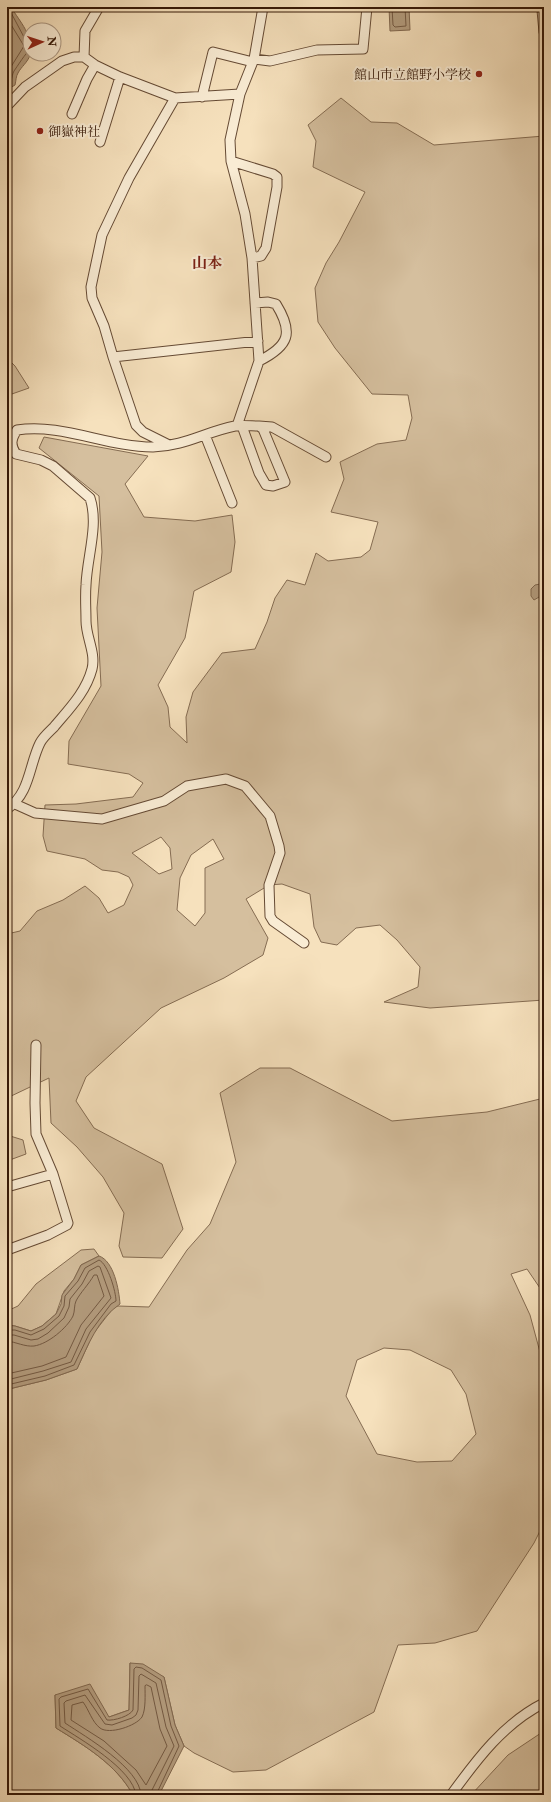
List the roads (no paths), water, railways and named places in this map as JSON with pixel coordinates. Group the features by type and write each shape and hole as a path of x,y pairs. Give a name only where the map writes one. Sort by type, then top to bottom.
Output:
{"street":[{"path":"84,57 85,31 99,7"},
{"path":"259,426 263,429 285,482 273,486 266,485 259,473 239,426 259,361 252,258 245,214 231,161 230,140 240,94 253,60 263,7"},
{"path":"202,97 213,52 253,60 270,60 317,50 363,49 367,7"},
{"path":"539,7 542,10 544,32"},
{"path":"7,106 25,87 62,61 74,57 84,57 95,65 120,77 175,98 240,94"},
{"path":"72,114 87,79 95,65"},
{"path":"100,142 120,77"},
{"path":"172,446 143,432 136,425 104,326 92,298 91,287 102,234 129,178 175,98"},
{"path":"231,161 277,176 277,187 266,248 262,256 252,258"},
{"path":"255,303 268,302 276,304 287,325 287,338 281,346 274,353 259,361"},
{"path":"113,357 258,341"},
{"path":"304,943 273,921 270,916 269,885 280,853 279,846 270,816 245,786 226,779 187,786 164,801 102,819 35,813 11,806 26,786 40,742 85,688 92,668 92,651 86,627 86,585 93,521 90,498 53,466 41,460 16,454 12,448 11,431 28,428 144,446 172,446 239,426 272,427 326,457"},
{"path":"205,435 232,503"},
{"path":"7,1250 48,1235 67,1225 69,1220 59,1197 53,1174 36,1134 36,1045"},
{"path":"7,1187 53,1174"},
{"path":"451,1795 471,1767 496,1738 528,1711 544,1703"}],"water":[{"path":"7,7 11,7 22,25 22,62 26,62 17,74 15,85 10,88 7,94"},
{"path":"389,7 409,7 410,30 390,31"},
{"path":"544,568 544,594 534,600 531,596 531,589 535,585 540,584 542,581 542,569"},
{"path":"99,1256 104,1259 112,1270 117,1284 120,1304 112,1310 94,1333 77,1369 46,1380 9,1389 7,1388 7,1325 31,1331 42,1326 56,1314 61,1304 62,1295 74,1279 81,1265"},
{"path":"130,1663 143,1664 164,1677 175,1725 184,1746 159,1795 133,1795 118,1774 109,1765 89,1749 56,1728 55,1695 90,1684 109,1717 129,1710"}],"place":[{"name":"館山市立館野小学校","path":"479,74"},
{"name":"御嶽神社","path":"40,131"}],"district":[{"name":"山本","path":"207,263"}]}
